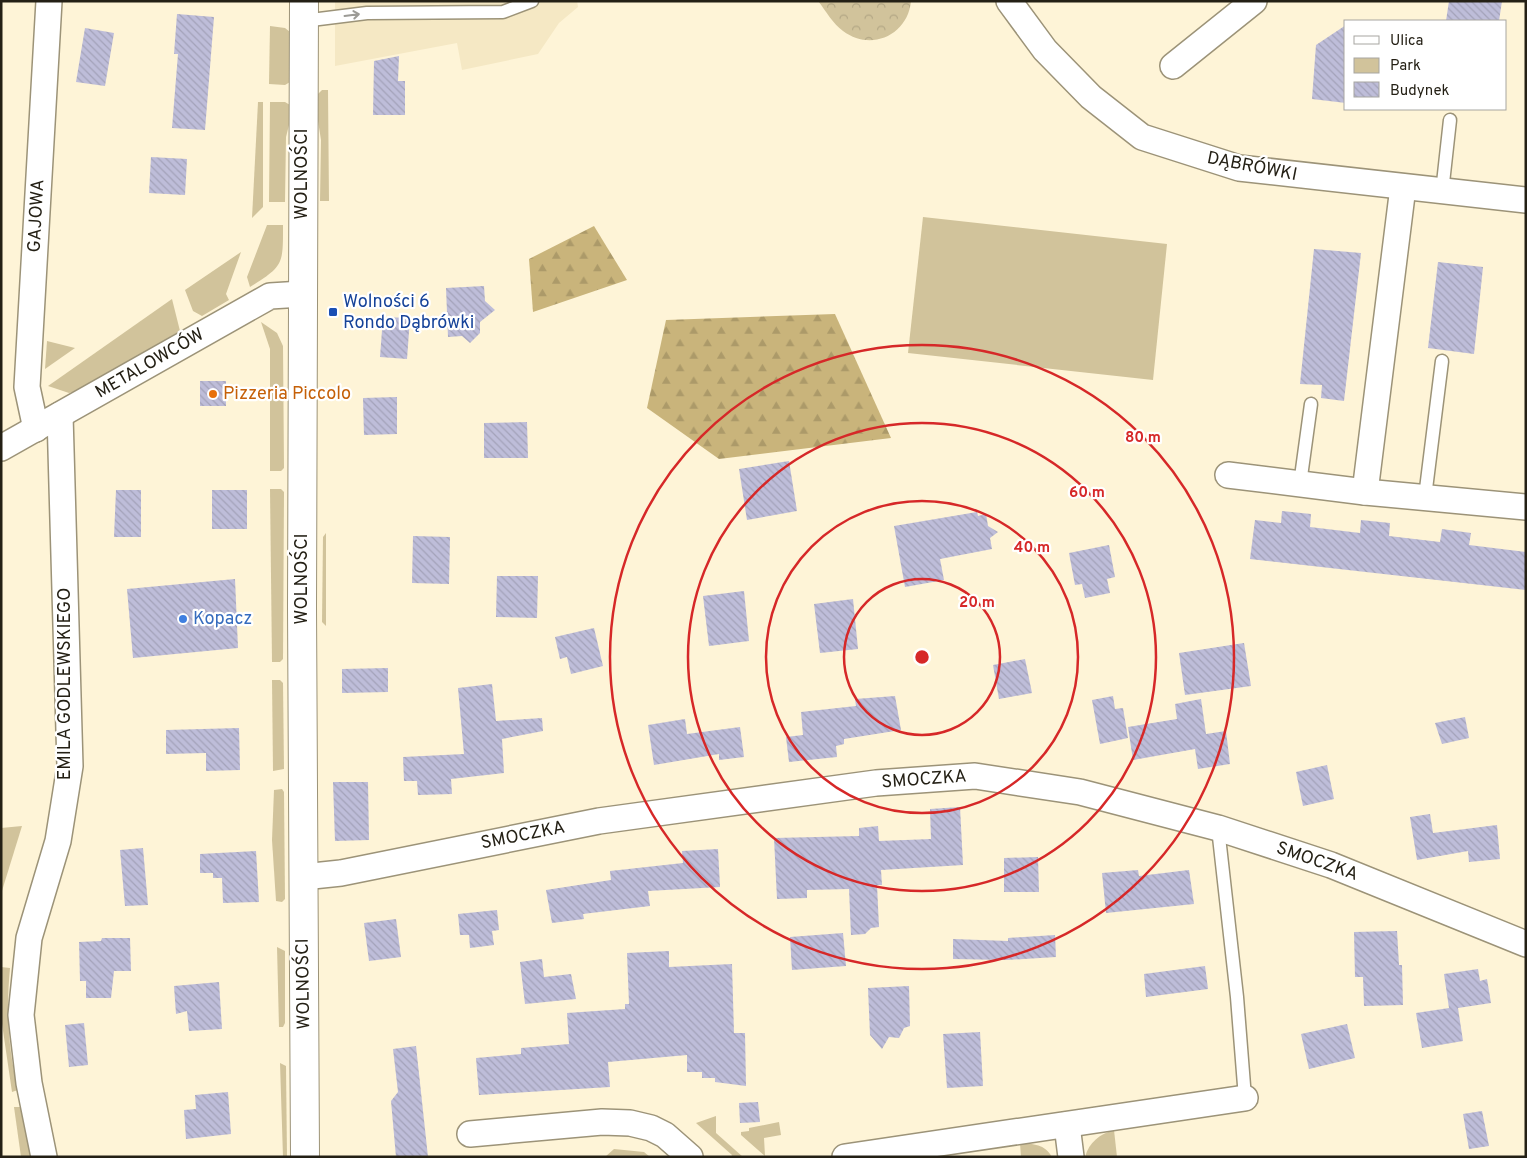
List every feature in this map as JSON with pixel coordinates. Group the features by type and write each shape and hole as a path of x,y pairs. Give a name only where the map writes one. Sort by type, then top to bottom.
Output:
{"main road":[{"name":"WOLNOŚCI","path":"304,11 302,294 305,1157"}],"street":[{"name":"GAJOWA","path":"36,429 27,387 49,1"},
{"name":"DĄBRÓWKI","path":"1008,1 1046,50 1091,97 1142,137 1239,168 1526,200"},
{"path":"1173,66 1254,1"},
{"path":"1365,492 1403,187"},
{"name":"METALOWCÓW","path":"1,448 270,296 302,294"},
{"name":"EMILA GODLEWSKIEGO","path":"44,1157 29,1083 20,1015 29,938 58,841 70,766 60,415"},
{"path":"1228,475 1365,492 1526,508"},
{"name":"SMOCZKA","path":"303,877 341,873 599,821 876,783 975,776 1080,792 1218,828 1331,865 1526,944"},
{"path":"845,1157 1246,1098"},
{"path":"470,1134 602,1122 630,1122 652,1128 665,1135 690,1157"},
{"path":"1067,1125 1071,1157"}],"lane":[{"path":"304,11 367,13 503,12 532,1"},
{"path":"1442,192 1450,120"},
{"path":"1425,497 1442,361"},
{"path":"1300,484 1311,404"},
{"path":"1218,828 1238,997 1246,1098"}],"shaded area":[{"path":"335,1 577,1 578,7 559,23 538,54 462,70 457,43 335,66"}],"green space":[{"path":"818,1 911,1 903,23 896,31 876,40 865,40 854,37 839,28"},
{"path":"270,26 285,28 290,32 290,82 285,85 269,84"},
{"path":"322,90 328,90 329,201 320,201 321,140 318,121 318,94"},
{"path":"258,102 263,102 263,207 252,218"},
{"path":"270,102 285,102 290,105 290,121 286,137 285,202 269,202"},
{"path":"923,217 1167,244 1153,380 908,353"},
{"path":"267,225 283,225 282,256 270,274 250,287 247,277"},
{"path":"594,226 627,280 533,312 529,259"},
{"path":"241,252 226,294 229,300 202,316 193,311 185,290"},
{"path":"172,299 180,331 80,390 69,393 48,386"},
{"path":"835,314 891,438 719,459 647,408 666,320"},
{"path":"261,322 277,333 283,346 284,468 281,471 270,471 270,349"},
{"path":"47,341 75,348 45,369"},
{"path":"270,489 281,489 284,492 283,659 280,662 272,662"},
{"path":"326,533 326,626 322,622 323,537"},
{"path":"272,680 280,680 283,683 284,769 273,771"},
{"path":"282,789 284,792 285,899 282,902 276,901 272,840 274,790"},
{"path":"22,826 1,894 1,828"},
{"path":"277,947 285,951 285,1023 283,1027 279,1027"},
{"path":"1,967 10,968 9,1029 12,1060 18,1090 12,1092 1,1017"},
{"path":"280,1063 286,1066 287,1157 283,1157"},
{"path":"14,1107 21,1107 33,1157 21,1157"},
{"path":"716,1116 716,1133 743,1157 731,1157 732,1155 696,1123"},
{"path":"779,1122 781,1135 764,1138 765,1156 741,1135 741,1132 749,1131 749,1128"},
{"path":"1114,1130 1117,1157 1085,1157 1089,1147 1096,1139"},
{"path":"1020,1143 1034,1144 1042,1147 1052,1157 1021,1157"},
{"path":"614,1149 644,1152 650,1157 605,1157"}],"building":[{"path":"1449,1 1502,1 1499,20 1446,20"},
{"path":"177,14 214,17 205,130 172,128 178,54 174,54"},
{"path":"1344,26 1344,103 1312,99 1316,45"},
{"path":"85,28 114,33 105,86 76,82"},
{"path":"399,56 398,81 405,81 405,115 373,115 374,61"},
{"path":"151,157 187,159 185,195 149,193"},
{"path":"1314,249 1361,253 1344,401 1321,398 1322,385 1300,384"},
{"path":"1438,262 1483,267 1474,354 1428,348"},
{"path":"484,286 485,301 495,310 480,322 480,333 470,343 462,336 448,337 446,288"},
{"path":"383,317 410,318 407,359 380,357"},
{"name":"Pizzeria Piccolo","path":"200,381 226,381 226,406 200,406"},
{"path":"397,397 397,434 364,435 363,398"},
{"path":"527,422 528,458 484,458 484,423"},
{"path":"789,461 797,511 747,520 739,469"},
{"path":"116,490 141,490 141,537 114,537"},
{"path":"212,490 247,490 247,529 212,529"},
{"path":"1282,511 1311,514 1310,527 1360,533 1361,520 1390,523 1389,536 1440,542 1442,529 1471,533 1469,545 1526,552 1526,590 1250,559 1255,520 1281,523"},
{"path":"977,512 978,516 986,514 988,526 998,532 990,538 992,549 940,559 944,580 905,587 894,526"},
{"path":"413,536 450,537 449,584 412,583"},
{"path":"1109,545 1115,577 1107,579 1110,593 1085,598 1082,584 1075,585 1069,553"},
{"path":"497,576 538,576 537,618 496,617"},
{"name":"Kopacz","path":"235,579 238,648 133,658 127,589"},
{"path":"744,591 749,641 709,646 703,596"},
{"path":"853,599 858,649 820,653 814,604"},
{"path":"594,628 603,666 571,674 567,657 560,659 555,637"},
{"path":"1244,643 1251,686 1185,695 1179,653"},
{"path":"1025,659 1032,693 999,699 993,665"},
{"path":"388,668 388,692 342,693 342,669"},
{"path":"492,684 496,721 542,718 543,731 502,739 504,773 451,779 452,794 418,795 417,781 404,781 403,757 464,754 458,688"},
{"path":"895,696 901,730 844,739 844,744 836,746 837,757 789,762 786,737 803,735 801,712 856,706 855,699"},
{"path":"1113,696 1115,709 1123,708 1128,738 1100,744 1092,700"},
{"path":"1201,699 1206,734 1226,731 1230,764 1198,769 1195,749 1133,760 1128,727 1177,719 1175,704"},
{"path":"1465,717 1469,738 1442,744 1435,723"},
{"path":"685,719 687,734 740,727 744,757 719,760 719,754 654,765 648,725"},
{"path":"239,728 240,770 206,771 206,753 166,754 166,730"},
{"path":"1327,765 1334,799 1303,806 1296,772"},
{"path":"333,782 368,782 369,840 335,841"},
{"path":"960,807 963,865 881,870 882,885 877,885 879,927 871,928 865,934 851,935 849,889 807,890 807,898 777,899 774,838 859,836 859,828 878,826 879,841 931,839 930,809"},
{"path":"1430,814 1433,833 1497,825 1500,859 1469,862 1468,851 1417,860 1410,817"},
{"path":"143,848 148,905 125,906 120,850"},
{"path":"718,849 720,887 648,891 650,906 583,914 584,919 552,923 546,890 611,880 610,871 683,863 682,851"},
{"path":"256,851 259,902 223,903 222,878 213,878 213,873 200,873 200,854"},
{"path":"1038,857 1039,892 1004,892 1004,858"},
{"path":"1138,870 1139,876 1189,870 1194,904 1106,913 1102,873"},
{"path":"497,910 499,930 492,931 494,945 470,948 469,935 460,935 458,914"},
{"path":"396,919 401,957 369,961 364,923"},
{"path":"1397,931 1399,965 1402,965 1403,1005 1364,1006 1363,977 1355,977 1354,932"},
{"path":"843,933 846,966 792,970 790,937"},
{"path":"1055,935 1056,957 1006,960 953,959 953,939 1008,941 1008,938"},
{"path":"102,938 130,938 131,971 114,971 111,998 86,998 86,981 80,981 79,942 101,941"},
{"path":"669,951 669,967 732,964 734,1033 745,1033 746,1086 715,1082 715,1078 702,1078 702,1072 687,1072 687,1055 608,1062 610,1087 479,1095 476,1058 521,1054 521,1048 569,1044 567,1013 625,1009 625,1004 629,1004 627,953"},
{"path":"542,959 544,977 571,974 576,999 525,1004 520,962"},
{"path":"1205,966 1208,989 1146,997 1144,974"},
{"path":"1478,969 1480,981 1487,979 1491,1003 1458,1008 1463,1041 1422,1048 1416,1013 1449,1008 1444,974"},
{"path":"219,982 222,1029 189,1031 187,1011 176,1014 174,986"},
{"path":"909,986 910,1026 904,1028 899,1038 889,1037 882,1049 870,1035 868,988"},
{"path":"84,1023 88,1065 69,1067 65,1025"},
{"path":"1347,1024 1355,1058 1309,1069 1301,1034"},
{"path":"980,1032 983,1086 947,1088 943,1034"},
{"path":"416,1046 428,1157 396,1157 391,1101 398,1092 393,1049"},
{"path":"228,1092 231,1134 186,1139 184,1110 196,1109 195,1095"},
{"path":"758,1102 760,1122 740,1123 739,1103"},
{"path":"1482,1111 1489,1146 1469,1149 1463,1114"}],"place":[{"name":"Wolności 6 Rondo Dąbrówki","path":"333,312"},
{"name":"Pizzeria Piccolo","path":"213,394"},
{"name":"Kopacz","path":"183,619"}]}
